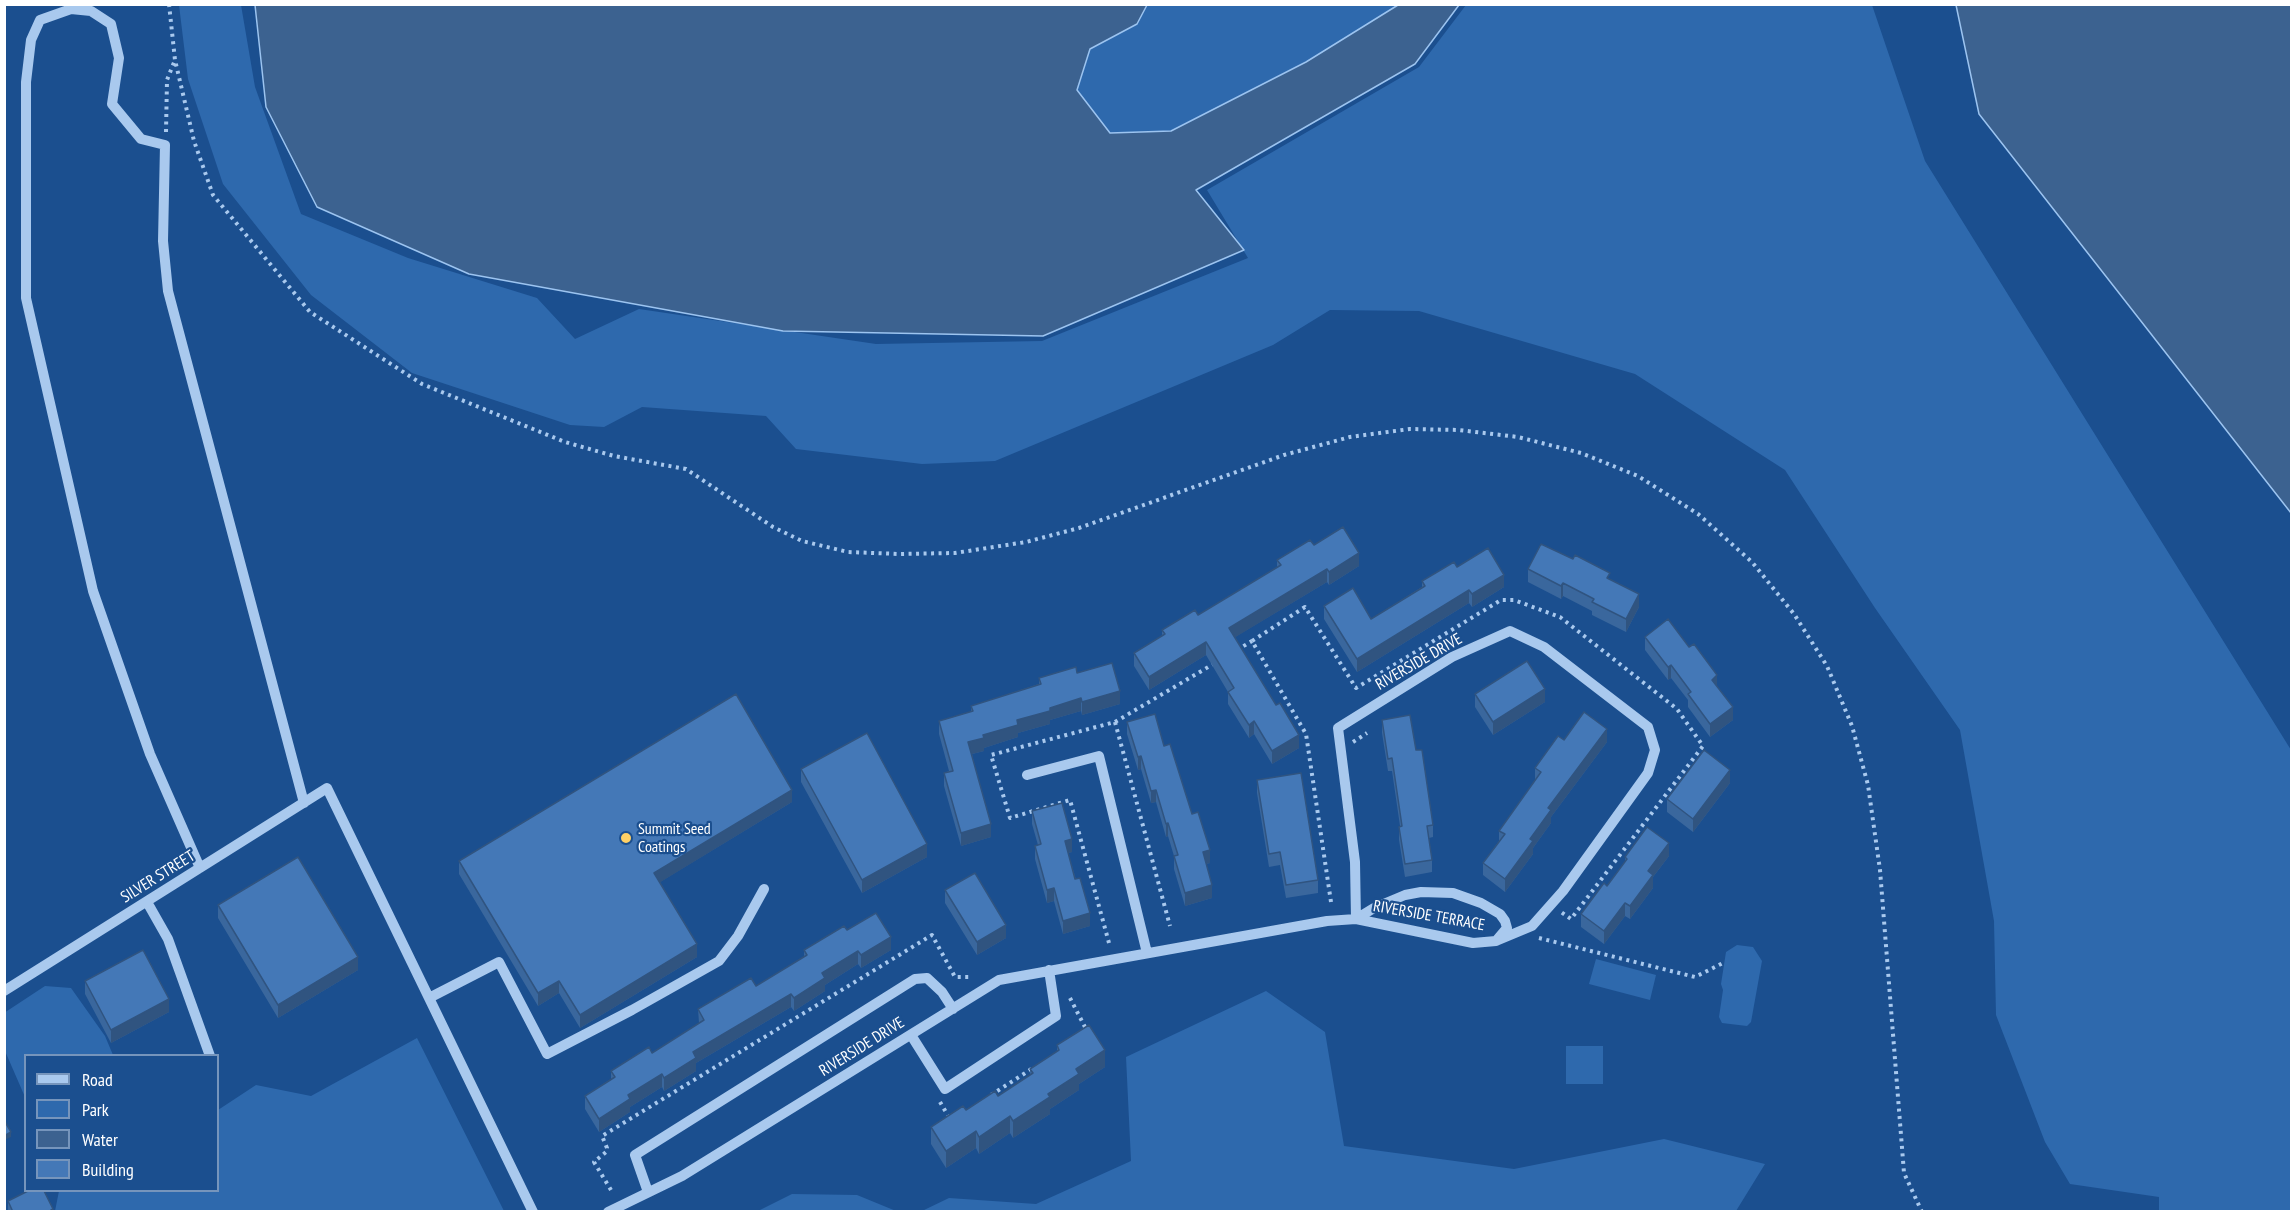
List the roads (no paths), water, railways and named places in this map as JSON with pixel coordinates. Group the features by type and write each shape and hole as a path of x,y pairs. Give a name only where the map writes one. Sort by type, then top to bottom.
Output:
{"street":[{"path":"200,868 150,754 93,591 26,298 26,81 31,40 40,20 71,9 91,11 111,24 119,58 112,104 141,139 165,145 163,241 168,291 304,802"},
{"name":"RIVERSIDE DRIVE","path":"608,1212 682,1176 999,980 1327,921 1356,919 1355,862 1338,728 1452,657 1510,631 1544,647 1648,727 1655,750 1648,773 1563,891 1532,926 1496,941"},
{"path":"1027,775 1099,756 1147,953"},
{"name":"SILVER STREET","path":"4,991 327,788 429,998"},
{"path":"533,1212 429,998 499,962 547,1054 626,1014 719,961 738,936 764,889"},
{"name":"RIVERSIDE TERRACE","path":"1438,892 1481,903 1500,914 1507,928 1496,941 1473,943 1356,919 1374,908 1405,895 1438,892"},
{"path":"147,902 168,939 209,1054"},
{"path":"911,1035 945,1089 1056,1016 1049,970"},
{"path":"648,1192 634,1155 915,979 927,978 942,992 953,1009"}],"water":[{"path":"255,5 1147,5 1137,24 1090,49 1077,90 1110,133 1171,131 1306,62 1398,5 1459,5 1415,64 1196,190 1244,250 1043,336 783,331 469,274 317,207 266,107"},
{"path":"1956,5 2291,5 2291,513 1979,114"}],"place":[{"name":"Summit Seed Coatings","path":"626,838"}]}
